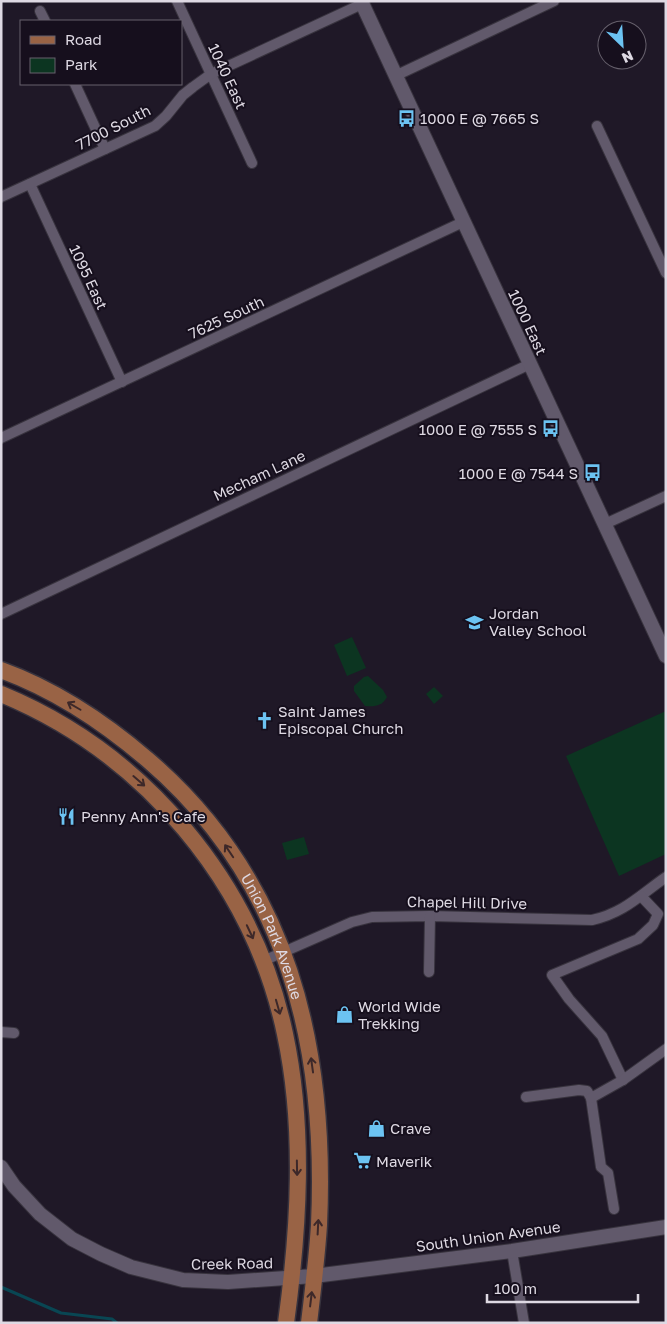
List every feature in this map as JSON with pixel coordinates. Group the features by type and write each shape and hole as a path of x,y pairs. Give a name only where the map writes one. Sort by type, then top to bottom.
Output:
{"main road":[{"name":"Union Park Avenue","path":"1,670 55,695 97,720 122,738 176,786 212,828 238,865 261,903 283,952 297,992 307,1034 316,1098 320,1170 318,1224 309,1323"},
{"name":"Union Park Avenue","path":"1,694 47,716 79,735 111,757 154,795 188,832 216,870 236,903 263,961 280,1011 285,1033 295,1102 297,1180 292,1278 286,1323"}],"street":[{"name":"1040 East","path":"177,1 252,163"},
{"path":"395,76 554,1"},
{"name":"7700 South","path":"1,198 154,126 166,116 193,86 211,74 362,2"},
{"name":"1000 East","path":"362,2 666,656"},
{"path":"40,11 44,20"},
{"path":"74,85 105,149"},
{"path":"597,126 666,273"},
{"name":"1095 East","path":"30,184 122,382"},
{"name":"7625 South","path":"1,438 463,222"},
{"name":"Mecham Lane","path":"1,614 530,364"},
{"path":"605,524 666,496"},
{"name":"Chapel Hill Drive","path":"263,961 352,922 372,917 430,916 592,920 608,916 622,909 666,877"},
{"path":"623,1080 602,1036 569,1000 552,975 638,939 653,925 658,914 641,896"},
{"path":"429,972 430,916"},
{"path":"1,1032 14,1033"},
{"path":"591,1098 623,1080 666,1049"},
{"path":"526,1097 579,1090 587,1091 591,1098 601,1167 608,1173 614,1209"},
{"name":"Creek Road","path":"1,1167 14,1186 40,1214 72,1239 101,1254 146,1272 191,1280 228,1282 314,1276"},
{"name":"South Union Avenue","path":"314,1276 512,1251 666,1227"},
{"path":"512,1251 524,1323"}],"green space":[{"path":"352,637 366,668 347,676 334,645"},
{"path":"368,676 383,690 387,697 378,705 365,706 354,691 354,686 364,677"},
{"path":"434,687 443,696 434,704 426,694"},
{"path":"666,711 666,854 619,876 566,756"},
{"path":"304,837 309,854 287,860 282,843"}],"waterway":[{"path":"1,1287 61,1313 112,1319 117,1323"}],"place":[{"name":"1000 E @ 7665 S","path":"406,118"},
{"name":"1000 E @ 7555 S","path":"551,429"},
{"name":"1000 E @ 7544 S","path":"592,473"},
{"name":"Jordan Valley School","path":"475,622"},
{"name":"Saint James Episcopal Church","path":"264,720"},
{"name":"Penny Ann's Cafe","path":"67,816"},
{"name":"World Wide Trekking","path":"344,1015"},
{"name":"Crave","path":"376,1128"},
{"name":"Maverik","path":"362,1161"}]}
